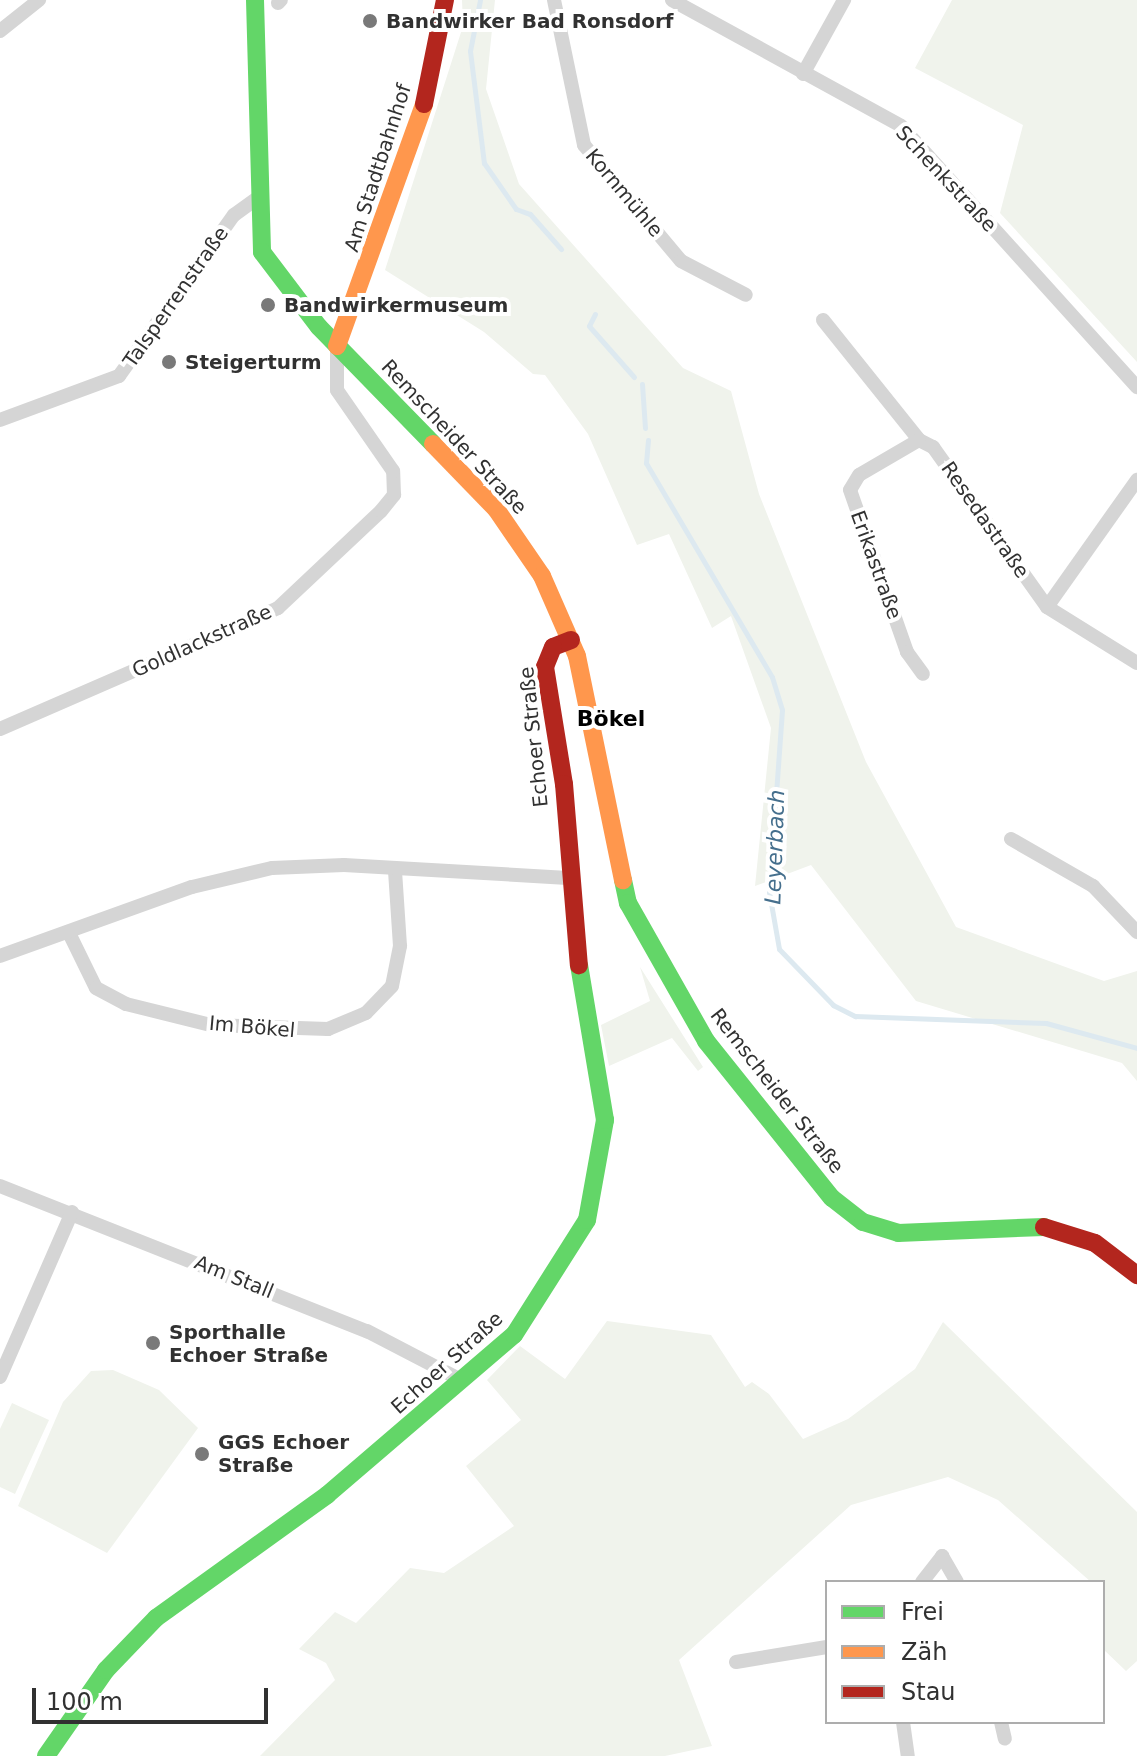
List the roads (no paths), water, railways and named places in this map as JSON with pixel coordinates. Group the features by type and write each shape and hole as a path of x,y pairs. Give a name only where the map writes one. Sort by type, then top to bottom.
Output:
{"main road":[{"name":"Remscheider Straße","path":"255,0 256,199 266,260 337,346 496,509 542,576 571,640 615,857 640,929 706,1041 832,1198 863,1222 898,1233 1014,1224 1062,1230 1137,1275"},
{"name":"Am Stadtbahnhof","path":"337,346 423,109 445,0"},
{"name":"Echoer Straße","path":"46,1756 106,1670 156,1618 327,1495 463,1381 533,1309 571,1253 600,1180 605,1120 568,878 564,784 545,667 553,647 571,640"}],"street":[{"path":"0,31 39,0"},
{"name":"Kornmühle","path":"554,0 584,145 681,261 746,295"},
{"name":"Schenkstraße","path":"672,0 901,126 1137,386"},
{"path":"803,74 844,0"},
{"name":"Talsperrenstraße","path":"0,420 119,376 234,215 256,199"},
{"name":"Resedastraße","path":"823,320 919,440 933,447 984,513 1047,607 1137,663"},
{"name":"Goldlackstraße","path":"0,729 278,608 381,511 394,495 393,471 337,390 337,346"},
{"name":"Erikastraße","path":"919,440 859,475 850,490 907,652 923,674"},
{"path":"1047,607 1137,480"},
{"path":"1011,839 1093,886 1137,932"},
{"path":"0,956 70,935 192,887 272,868 568,878"},
{"name":"Im Bökel","path":"70,935 87,977 126,1004 211,1025 328,1029 366,1013 392,986 400,946 395,871"},
{"name":"Am Stall","path":"0,1186 367,1331 463,1381"},
{"path":"0,1377 72,1212"},
{"path":"924,1580 942,1556 956,1580"},
{"path":"736,1662 825,1647"},
{"path":"903,1724 908,1756"},
{"path":"1001,1724 1005,1739"}],"waterway":[{"name":"Leyerbach","path":"480,0 470,51 484,163 516,209 530,214 561,249"},
{"name":"Leyerbach","path":"595,314 589,326 634,377"},
{"name":"Leyerbach","path":"642,384 645,428"},
{"name":"Leyerbach","path":"648,440 646,463 772,677 782,710 769,892 779,949 833,1005 855,1016 1046,1023 1137,1048"}],"place":[{"name":"Bandwirker Bad Ronsdorf","path":"370,21"},
{"name":"Bandwirkermuseum","path":"268,305"},
{"name":"Steigerturm","path":"169,362"},
{"name":"Sporthalle Echoer Straße","path":"153,1343"},
{"name":"GGS Echoer Straße","path":"202,1454"}],"district":[{"name":"Bökel","path":"611,719"}]}
